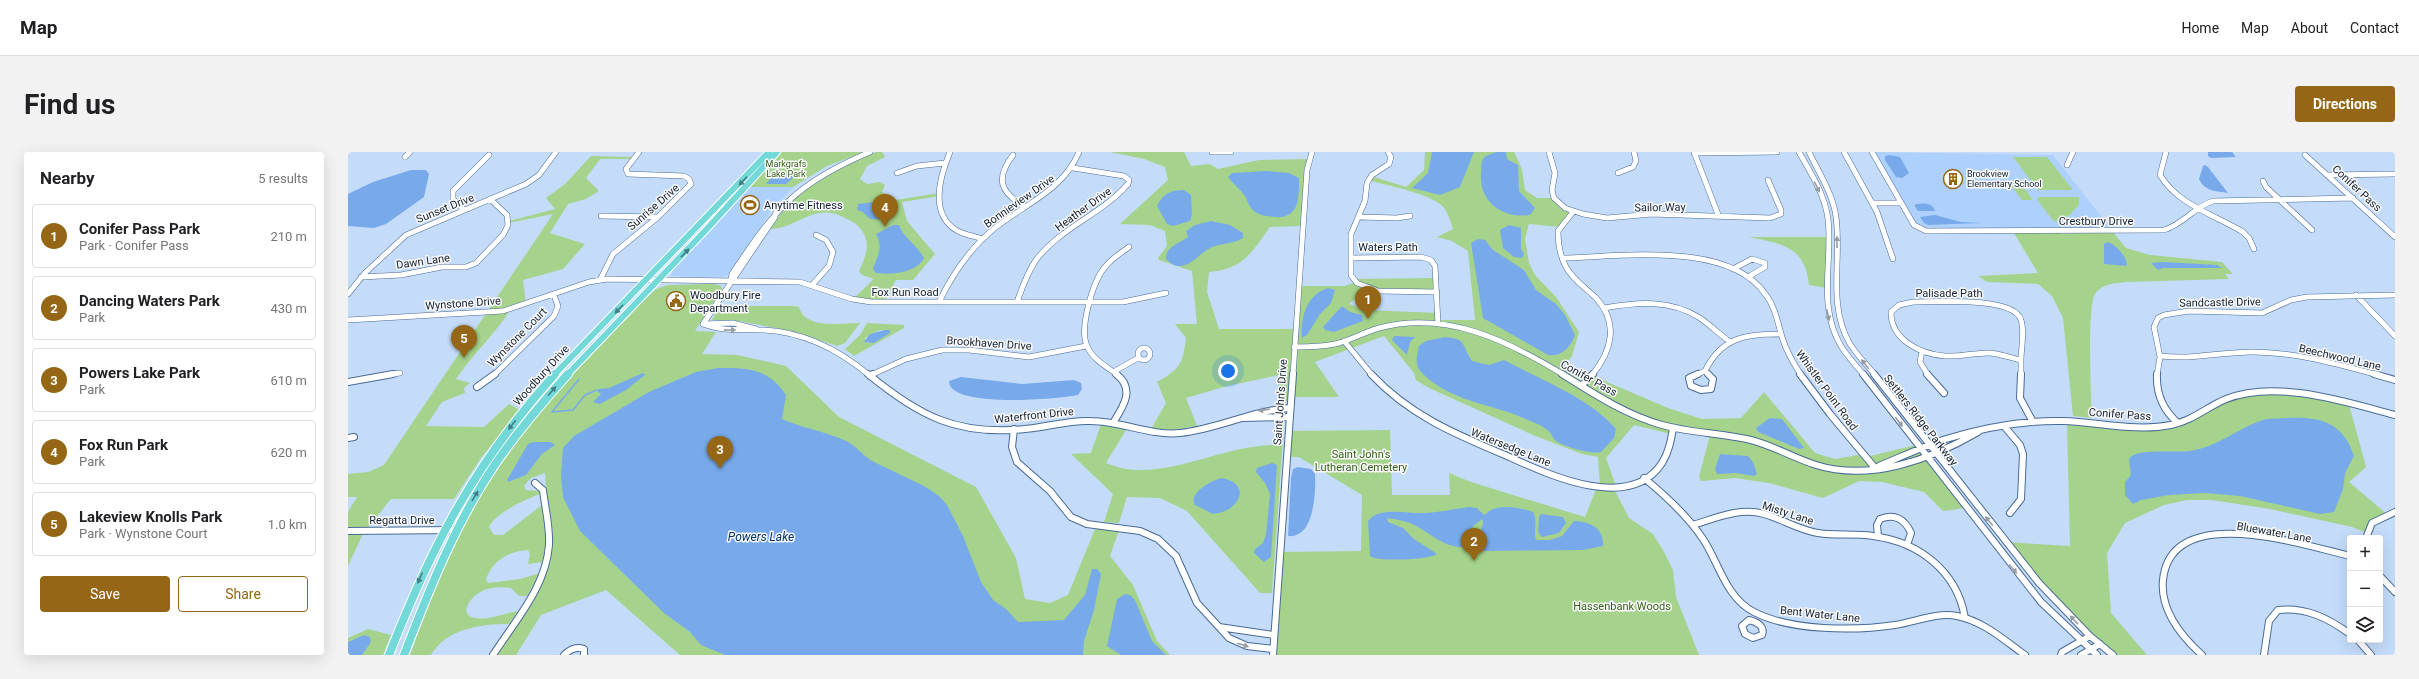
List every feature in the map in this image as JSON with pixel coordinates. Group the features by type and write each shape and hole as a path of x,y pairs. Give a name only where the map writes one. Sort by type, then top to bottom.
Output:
{"main road":[{"name":"Woodbury Drive","path":"389,655 416,585 443,530 476,475 516,420 560,369 716,210 769,152"},
{"name":"Woodbury Drive","path":"404,655 433,578 456,530 488,475 532,415 572,370 726,211 776,152"}],"street":[{"path":"405,157 410,152"},
{"name":"Sunset Drive","path":"348,294 361,277 401,238 533,180 556,152"},
{"name":"Sunrise Drive","path":"600,280 613,254 658,217 689,187 690,181 687,177 680,175 628,174 626,170 639,152"},
{"path":"703,324 731,281 732,274 770,217 791,195 814,178 838,165 870,152"},
{"path":"950,152 944,163 939,194 945,218 959,231 983,238"},
{"name":"Bonnieview Drive","path":"939,302 947,284 961,262 983,238 1025,207 1056,187 1073,168 1080,152"},
{"path":"1212,152 1231,152"},
{"name":"Saint John's Drive","path":"1273,652 1288,418 1307,170 1312,152"},
{"path":"1388,152 1391,158 1389,164 1372,175 1367,182 1365,201 1360,217 1351,234 1352,276 1358,284 1385,293 1437,292"},
{"name":"Sailor Way","path":"1549,152 1550,161 1555,173 1552,194 1560,205 1573,212 1607,218 1652,214 1770,218 1778,216 1781,210 1768,180"},
{"path":"1618,173 1630,171 1635,168 1637,162 1634,152"},
{"path":"1719,217 1694,152 1777,152"},
{"name":"Settlers Ridge Parkway","path":"1799,152 1823,199 1828,218 1826,300 1833,330 1844,350 1925,457 2004,557 2042,602 2080,641 2097,655"},
{"name":"Settlers Ridge Parkway","path":"1809,152 1830,192 1835,213 1837,239 1836,303 1842,329 1856,352 1934,453 2039,584 2090,636 2113,655"},
{"path":"1844,152 1872,203 1893,259"},
{"name":"Crestbury Drive","path":"1872,152 1915,226 1928,231 2164,230 2174,228 2185,222 2197,206"},
{"path":"2067,165 2073,152"},
{"path":"2166,152 2160,170 2162,180 2177,194 2244,232 2249,238 2254,249"},
{"name":"Conifer Pass","path":"2305,154 2395,237"},
{"path":"464,210 452,197 453,191 489,155"},
{"path":"1013,155 1003,174 1002,185 1008,196 1025,207"},
{"path":"897,173 917,166 944,163"},
{"name":"Heather Drive","path":"1017,302 1029,272 1045,250 1058,238 1105,207 1128,184 1129,180 1124,176 1073,168"},
{"path":"2327,175 2395,174"},
{"path":"2263,182 2279,200 2312,230"},
{"path":"2197,206 2218,201 2353,198"},
{"name":"Dawn Lane","path":"361,277 402,275 442,267 472,266 481,260 503,235 508,225 507,215 490,199"},
{"path":"1872,203 1901,203"},
{"path":"1573,212 1558,232 1562,258 1570,274 1604,308 1611,328 1611,344 1598,370 1581,386"},
{"path":"601,216 658,217"},
{"path":"1360,217 1399,218 1410,216"},
{"path":"812,284 825,273 834,256 828,241 816,235"},
{"path":"1113,423 1126,405 1128,396 1124,381 1115,371 1096,358 1086,346 1084,331 1097,280 1103,269 1130,247"},
{"name":"Waters Path","path":"1351,258 1427,258 1434,265 1438,324"},
{"name":"Whistler Point Road","path":"1562,258 1691,258 1733,269 1748,277 1768,297 1773,307 1779,334 1790,358 1803,377 1875,468"},
{"path":"1733,269 1752,259 1765,263 1765,267 1748,277"},
{"name":"Wynstone Drive","path":"348,320 493,312 520,307 600,280 617,278 647,281"},
{"name":"Fox Run Road","path":"647,281 791,281 812,284 843,298 860,302 1130,302 1166,293"},
{"name":"Wynstone Court","path":"476,387 491,378 554,316 558,306 554,295"},
{"path":"2356,295 2395,336"},
{"name":"Sandcastle Drive","path":"2178,423 2165,411 2160,400 2157,371 2161,356 2154,331 2154,324 2159,318 2169,314 2260,312 2293,300 2356,295 2395,295"},
{"path":"1604,308 1643,302 1673,306 1694,314 1729,341"},
{"name":"Palisade Path","path":"2021,360 1989,353 1945,356 1922,351 1904,341 1895,331 1890,317 1899,305 1913,302 1996,303 2011,309 2021,318 2021,360 2020,398 2033,422"},
{"name":"Waterfront Drive","path":"703,324 733,322 757,330"},
{"name":"Waterfront Drive","path":"703,324 715,330 757,330 789,334 827,345 847,357 897,400 928,417 968,427 1014,429 1081,421 1113,423 1149,432 1171,434 1190,431 1264,410 1289,408"},
{"name":"Conifer Pass","path":"1294,347 1321,346 1344,341 1392,326 1438,324 1466,328 1492,336 1633,415 1672,428 1753,441 1812,464 1831,469 1858,470 1903,464 1960,443 1978,432"},
{"path":"1705,371 1713,379 1711,389 1701,390 1691,386 1689,378 1705,371 1710,358 1729,341 1755,334 1779,334"},
{"name":"Watersedge Lane","path":"1344,341 1374,379 1415,413 1449,431 1530,466 1581,484 1597,487 1616,486 1644,478 1663,462 1672,428"},
{"name":"Brookhaven Drive","path":"870,376 900,360 936,350 967,350 1029,357 1052,354 1086,346"},
{"path":"1922,351 1920,358 1922,366 1944,393"},
{"name":"Beechwood Lane","path":"2161,356 2181,360 2227,353 2280,354 2332,362 2395,380"},
{"path":"1115,371 1138,358"},
{"path":"348,382 400,373"},
{"name":"Conifer Pass","path":"1875,468 1946,439 2004,426 2033,422 2077,421 2137,428 2178,423 2198,416 2226,400 2247,394 2270,391 2318,395 2395,415"},
{"name":"Waterfront Drive","path":"1240,418 1288,418"},
{"path":"2004,426 2020,445 2023,454 2021,499 2010,513"},
{"path":"1014,429 1012,447 1017,462 1050,491 1066,512 1087,524 1140,531 1165,544 1181,564 1197,603 1229,638 1237,643 1273,652"},
{"name":"Bent Water Lane","path":"1644,478 1668,498 1693,525 1712,554 1731,591 1744,605 1760,615 1786,621 1863,628 1895,625 1938,615 1965,618 1985,628 2025,655"},
{"path":"493,655 535,589 548,558 550,538 543,490 535,483"},
{"name":"Misty Lane","path":"1693,525 1727,514 1754,512 1808,531 1878,537 1907,545 1933,560 1951,580 1962,598 1965,618"},
{"path":"2367,535 2372,523 2395,512"},
{"path":"1878,537 1877,524 1880,519 1888,516 1899,518 1908,525 1911,533 1907,545"},
{"name":"Regatta Drive","path":"348,531 456,530"},
{"name":"Bluewater Lane","path":"2202,655 2174,622 2164,597 2162,583 2165,569 2170,556 2181,544 2198,538 2239,534 2347,555"},
{"path":"2383,579 2395,592"},
{"path":"2264,655 2269,621 2278,610 2298,609 2314,613 2347,632"},
{"path":"1757,622 1760,615"},
{"path":"1219,627 1274,635"},
{"path":"2061,655 2062,652 2090,636"},
{"path":"2361,643 2371,655"},
{"path":"2081,655 2100,644"},
{"path":"564,655 569,650 579,647 584,649 584,655"}],"shaded area":[{"path":"1874,152 2053,155 2111,229 1925,229 1917,225"},
{"path":"796,185 772,209 751,243 728,275 721,277 671,276 673,269 747,187"}],"green space":[{"name":"Markgrafs Lake Park","path":"777,152 864,152 827,166 793,187 747,187"},
{"path":"876,152 882,152 885,157 867,166 860,179 867,184 880,182 885,185 882,192 896,200 939,193 940,196 902,202 907,221 935,254 913,280 896,280 884,302 852,300 874,279 862,275 859,271 866,254 867,244 864,233 853,222 834,214 824,213 806,217 780,228 770,229 791,202 803,191 830,173"},
{"path":"1110,152 1184,152 1191,166 1210,164 1218,169 1259,160 1310,159 1303,226 1270,227 1246,258 1231,267 1209,272 1207,292 1219,329 1295,329 1298,286 1345,286 1356,282 1354,279 1436,278 1437,292 1367,288 1349,304 1364,310 1439,313 1439,320 1475,320 1468,251 1452,241 1437,237 1453,229 1445,209 1434,200 1425,196 1368,180 1371,176 1406,187 1424,170 1425,152 1514,152 1522,169 1525,190 1537,198 1554,198 1573,212 1560,227 1529,224 1525,238 1529,263 1535,275 1556,297 1579,332 1572,356 1564,365 1590,378 1593,376 1668,408 1702,419 1741,418 1764,392 1815,453 1835,459 1863,454 1866,457 1916,445 1965,508 1943,511 1924,492 1882,482 1859,481 1823,498 1769,483 1735,478 1701,481 1699,477 1710,435 1673,428 1671,434 1634,425 1606,458 1616,486 1613,487 1629,518 1653,534 1664,552 1673,570 1676,597 1699,655 1273,655 1280,552 1361,551 1362,495 1299,457 1286,457 1287,431 1390,430 1392,495 1450,495 1449,473 1471,482 1585,517 1597,487 1600,487 1598,457 1582,454 1533,435 1427,387 1416,380 1414,373 1384,336 1315,362 1339,397 1290,397 1284,404 1278,406 1279,375 1227,386 1186,398 1197,426 1173,430 1151,429 1166,403 1157,382 1171,373 1182,360 1186,338 1175,324 1197,324 1192,271 1159,260 1158,258 1167,246 1165,231 1150,225 1120,224 1168,180 1165,167 1144,159"},
{"path":"591,156 635,157 633,159 600,159 586,178 599,191 586,199 568,204 550,233 585,244 563,269 523,280 526,305 511,309 456,379 470,383 464,388 465,393 442,402 426,426 484,427 509,404 520,410 481,458 454,499 391,499 363,534 348,566 348,512 357,497 348,497 348,474 368,472 384,465 553,214 509,223 509,221 555,209 546,198 565,184"},
{"path":"2013,157 2047,157 2073,190 2038,190"},
{"path":"2011,185 2022,185 2033,200 2022,200"},
{"path":"2039,197 2079,197 2079,205 2070,215 2054,222 2037,199"},
{"path":"2112,231 2126,248 2150,255 2222,262 2233,274 2225,274 2229,279 2126,282 2101,288 2095,294 2091,316 2090,353 2092,418 2073,416 2063,318 2052,296 2038,284 1987,282 1978,276 2038,273 2014,233 2064,232 2061,234"},
{"path":"1749,237 1828,237 1826,288 1809,285 1807,272 1803,262 1790,249 1772,242"},
{"name":"Powers Lake","path":"715,284 721,286 722,289 695,331 716,332 702,354 737,355 786,366 839,417 976,487 1016,558 1025,599 1050,603 1068,595 1095,529 1119,530 1110,556 1133,585 1157,641 1170,655 680,655 606,590 541,615 516,655 496,655 524,614 548,569 552,553 553,537 545,473 531,478 524,486 526,490 539,491 540,494 519,503 504,512 492,522 489,527 494,535 503,535 542,505 546,541 543,562 528,564 530,554 528,550 514,552 497,562 486,579 488,583 520,579 540,573 527,596 519,596 511,588 490,588 478,593 469,603 466,610 468,615 479,618 492,617 518,611 509,624 487,625 466,629 455,633 446,639 431,655 410,655 439,579 459,534 492,478 529,426 549,401 592,353 656,289 668,285"},
{"path":"719,306 795,306 799,307 803,314 809,319 816,322 825,324 860,323 845,343 837,346 796,332 739,321 712,320"},
{"path":"867,323 904,325 904,328 854,356 845,349 860,335","holes":["880,330 890,332 875,342 867,343 865,338"]},
{"path":"2264,392 2348,401 2366,467 2349,482 2388,515 2380,518 2367,533 2352,527 2270,509 2212,500 2187,500 2164,505 2125,523 2107,553 2111,613 2147,655 2113,655 2090,636 2006,542 2070,546 2067,424 2172,425 2218,403"},
{"path":"1277,420 1282,420 1284,424 1272,593 1260,593 1187,511 1160,498 1127,497 1119,523 1104,522 1113,494 1071,454 1091,453 1101,424 1126,430 1106,463 1126,469 1144,470 1163,468 1256,446 1275,445"},
{"path":"368,629 391,635 383,655 348,655 348,638"}],"water":[{"path":"1432,152 1474,152 1460,187 1440,195 1412,188 1428,173"},
{"path":"1496,152 1506,152 1507,159 1518,165 1519,191 1535,208 1530,215 1520,216 1503,211 1495,207 1484,193 1481,184 1482,162 1485,156"},
{"path":"2208,152 2232,152 2236,157 2211,158 2208,156"},
{"path":"1889,155 1900,157 1909,173 1902,178 1896,177 1885,160 1885,156"},
{"path":"2205,165 2228,193 2208,189 2202,183 2199,179 2203,166"},
{"path":"411,170 426,170 429,174 424,197 386,224 374,228 348,226 348,194 373,182"},
{"path":"1266,171 1289,173 1299,178 1298,199 1294,211 1283,217 1264,216 1256,213 1251,208 1243,193 1228,177 1232,173"},
{"path":"783,173 793,174 795,176 786,184 766,184 772,177"},
{"path":"1184,190 1191,195 1192,215 1190,221 1173,226 1167,224 1157,206 1164,196 1171,192"},
{"path":"874,202 884,207 890,215 887,220 870,219 863,212 857,210 858,204"},
{"path":"1914,205 1930,205 1935,211 1918,211"},
{"path":"1935,215 1961,222 1981,223 1928,225 1924,223 1920,217"},
{"path":"1211,221 1230,225 1243,233 1243,238 1212,247 1185,265 1179,266 1166,259 1166,255 1170,248 1188,237 1186,231 1195,225"},
{"path":"893,225 899,225 903,233 924,258 916,267 903,272 888,274 876,273 873,269 880,248 876,234"},
{"path":"1509,225 1521,228 1521,249 1524,254 1522,258 1514,257 1503,248 1500,230"},
{"path":"1478,239 1485,240 1493,250 1524,270 1536,290 1556,304 1565,315 1575,335 1571,344 1565,351 1557,355 1548,355 1483,318 1471,243"},
{"path":"2107,242 2114,245 2120,251 2127,262 2127,266 2104,264 2104,244"},
{"path":"2164,262 2217,265 2222,268 2163,268 2158,270 2151,263"},
{"path":"1328,288 1335,290 1331,303 1320,314 1307,335 1302,338 1302,323 1306,308 1315,296"},
{"path":"1342,306 1350,312 1362,315 1363,321 1334,332 1325,330 1323,327"},
{"path":"890,330 890,333 874,343 864,342 870,334"},
{"path":"1394,336 1415,337 1410,342 1407,355 1392,340"},
{"path":"1445,337 1461,341 1472,361 1489,365 1504,360 1563,390 1605,418 1616,429 1614,438 1601,452 1597,453 1577,449 1558,442 1548,431 1537,424 1457,396 1445,390 1432,382 1421,372 1417,366 1417,353 1419,346 1426,341"},
{"name":"Powers Lake","path":"718,368 748,369 756,371 772,379 786,395 782,419 829,434 848,442 872,461 924,486 939,496 947,505 963,536 981,582 993,600 1006,609 1018,622 1064,620 1085,595 1092,569 1097,569 1101,574 1094,610 1084,641 1083,655 725,655 701,645 690,632 664,613 580,531 563,497 561,475 563,448 574,436 649,392 696,372"},
{"path":"643,373 645,375 626,390 600,404 593,402 601,394 597,391 599,389 609,388"},
{"path":"961,377 1022,384 1074,380 1081,383 1082,389 1078,395 1067,397 1029,400 984,399 966,396 953,390 949,381"},
{"path":"1770,418 1782,419 1804,448 1799,449 1758,432 1756,428"},
{"path":"2307,418 2330,424 2340,431 2348,442 2354,456 2345,473 2343,489 2334,512 2320,514 2240,496 2205,493 2169,495 2141,500 2133,504 2125,495 2125,482 2131,475 2129,459 2133,456 2139,453 2147,452 2190,451 2200,449 2266,419"},
{"path":"533,442 551,442 555,445 542,454 526,475 508,482 507,480 528,444"},
{"path":"1720,454 1748,456 1753,462 1757,474 1754,476 1736,473 1717,474 1715,469"},
{"path":"1272,463 1277,465 1271,557 1264,562 1254,553 1255,549 1263,543 1266,535 1270,494 1265,483 1256,472 1257,468"},
{"path":"1298,467 1311,469 1315,474 1314,503 1308,523 1303,530 1297,535 1288,536 1291,478 1293,469"},
{"path":"1222,478 1232,481 1240,492 1239,498 1230,508 1213,514 1195,505 1195,496 1202,488 1213,481"},
{"path":"1469,507 1477,508 1484,515 1490,510 1501,507 1518,508 1533,512 1535,518 1536,540 1550,540 1562,536 1574,521 1590,524 1601,534 1603,546 1583,550 1478,551 1474,544 1482,527 1482,519 1473,526 1469,546 1461,547 1446,544 1411,524 1400,520 1387,518 1388,522 1403,528 1414,539 1437,554 1425,558 1404,560 1382,559 1370,556 1368,521 1373,516 1386,512 1425,513"},
{"path":"1541,514 1563,517 1566,523 1559,533 1542,537 1538,532 1539,517"},
{"path":"1125,594 1130,595 1135,600 1152,641 1166,655 1121,655 1107,646 1117,599"},
{"path":"364,635 370,637 371,642 362,655 348,655 348,642"}],"waterway":[{"path":"579,379 552,412 573,410 585,395 597,390"}],"place":[{"name":"Brookview Elementary School","path":"1953,179"},
{"name":"Anytime Fitness","path":"750,205"},
{"name":"Fox Run Park","path":"885,227"},
{"name":"Woodbury Fire Department","path":"676,301"},
{"name":"Conifer Pass Park","path":"1368,319"},
{"name":"Lakeview Knolls Park","path":"464,358"},
{"name":"Powers Lake Park","path":"720,469"},
{"name":"Dancing Waters Park","path":"1474,561"}],"park label":[{"name":"Saint John's Lutheran Cemetery","path":"1361,460"},
{"name":"Hassenbank Woods","path":"1622,606"}]}
